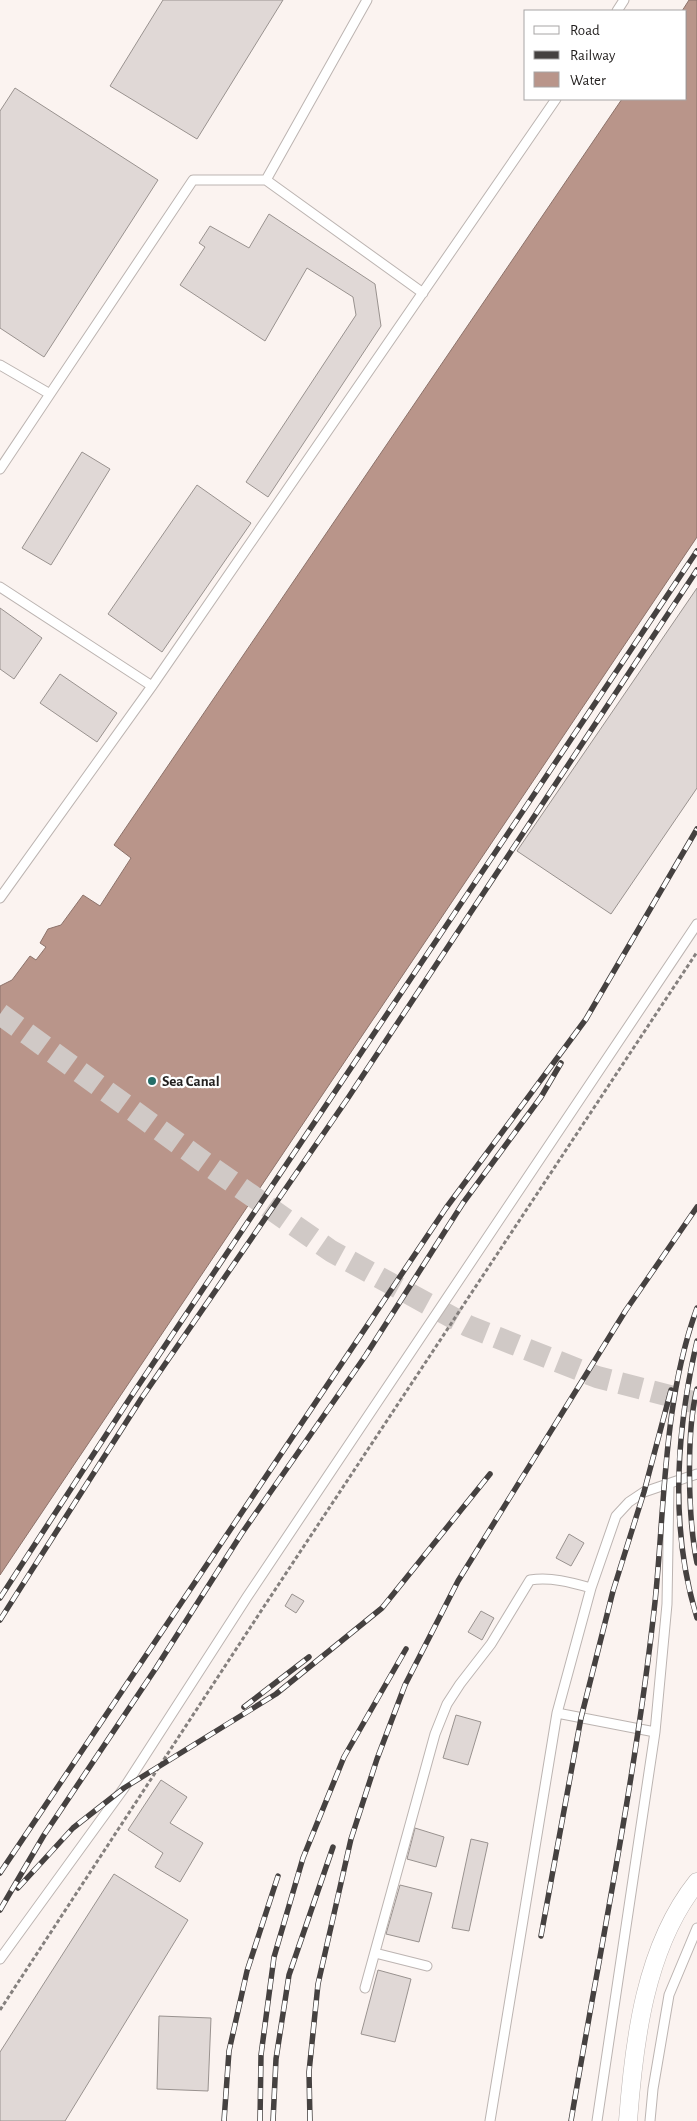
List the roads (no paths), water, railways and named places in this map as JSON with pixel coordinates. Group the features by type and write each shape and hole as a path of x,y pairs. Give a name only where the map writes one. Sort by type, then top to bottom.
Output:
{"street":[{"path":"628,2121 642,2013 658,1956 679,1904 697,1882"}],"lane":[{"path":"266,180 367,0"},
{"path":"0,898 152,686 555,100"},
{"path":"0,469 194,180 266,180 423,293"},
{"path":"0,365 50,394"},
{"path":"0,587 152,686"},
{"path":"0,1959 124,1788 252,1588 697,924"},
{"path":"490,2121 557,1713 591,1588 616,1516 629,1502 644,1492 697,1474"},
{"path":"596,2121 654,1732 668,1604 669,1484"},
{"path":"366,1988 435,1734 446,1704 492,1644 530,1580 544,1578 591,1588"},
{"path":"557,1713 654,1732"},
{"path":"650,2121 652,2089 670,1995 697,1928"},
{"path":"375,1953 427,1966"}],"water":[{"name":"Sea Canal","path":"689,0 697,0 697,537 0,1575 0,986 12,980 30,956 36,960 46,947 40,943 48,929 61,925 83,895 100,906 131,858 114,845 621,100 687,100 687,10 683,10"}],"tunnel":[{"path":"0,1014 208,1165 331,1251 468,1326 597,1377 697,1403"}],"railway":[{"path":"0,1598 130,1398 697,551"},
{"path":"0,1620 141,1399 348,1098 697,570"},
{"path":"0,1873 446,1208 586,1019 697,829"},
{"path":"0,1910 44,1835 156,1668 242,1533 366,1355 463,1203 541,1097 561,1063"},
{"path":"310,2121 309,2072 318,1984 351,1839 377,1759 405,1685 458,1581 626,1310 697,1207"},
{"path":"571,2121 638,1732 655,1602 671,1416 686,1343 697,1308"},
{"path":"697,1341 684,1410 679,1480 682,1549 688,1584 697,1618"},
{"path":"697,1389 693,1407 690,1451 690,1500 697,1563"},
{"path":"541,1936 581,1718 613,1591 644,1492 671,1390"},
{"path":"18,1888 73,1828 124,1788 276,1694 382,1608 490,1474"},
{"path":"260,2121 261,2055 274,1957 303,1858 344,1757 406,1649"},
{"path":"244,1707 309,1657"},
{"path":"273,2121 276,2059 289,1975 333,1847"},
{"path":"224,2121 229,2051 247,1971 278,1876"}],"place":[{"name":"Sea Canal","path":"152,1081"}]}
